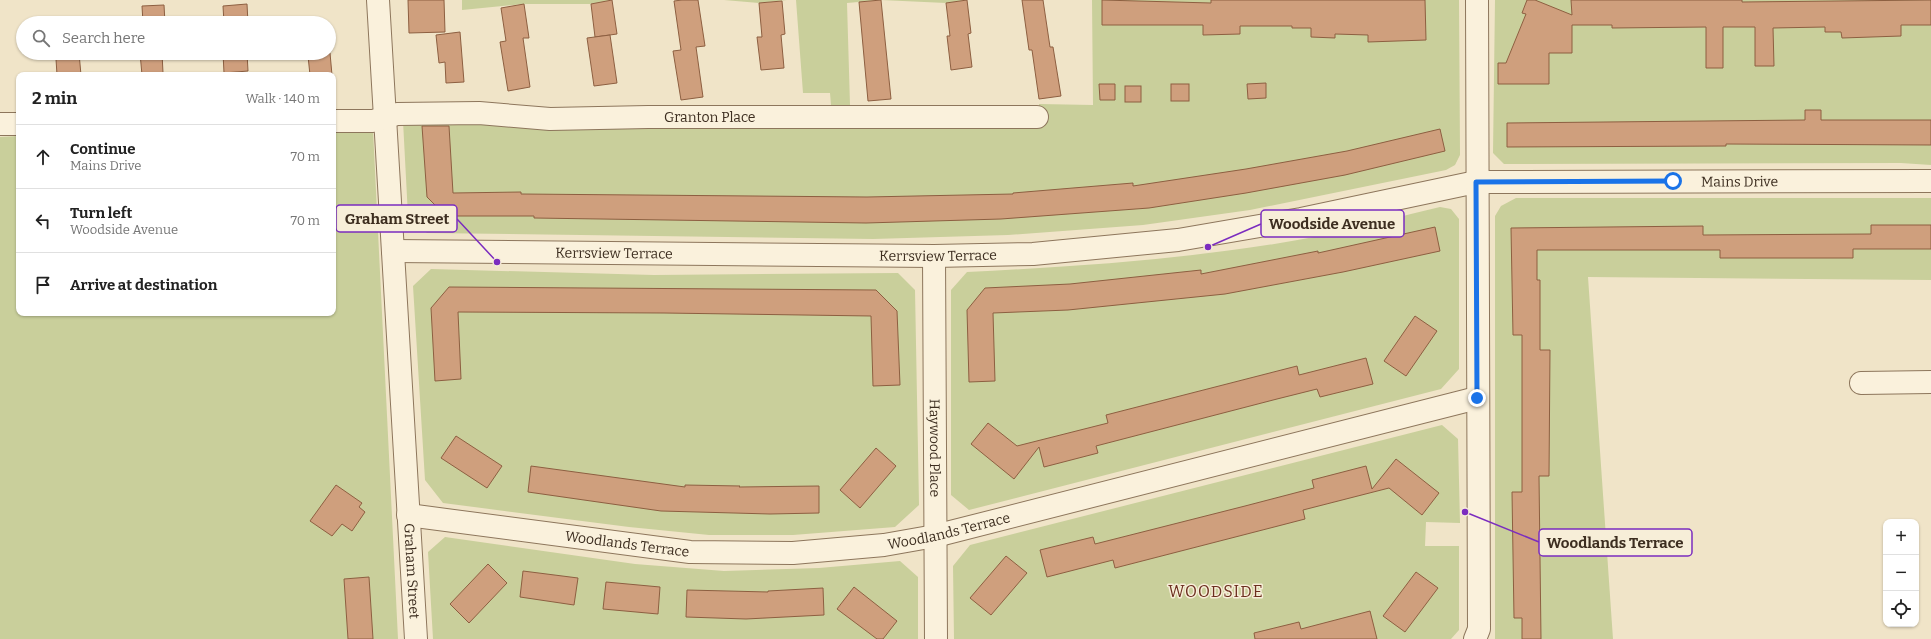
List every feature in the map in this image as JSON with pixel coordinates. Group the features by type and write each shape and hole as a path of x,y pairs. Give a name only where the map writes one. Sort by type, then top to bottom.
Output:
{"street":[{"name":"Graham Street","path":"378,0 416,639"},
{"path":"1475,639 1479,629 1476,182 1477,0"},
{"name":"Granton Place","path":"336,121 373,120 397,114 479,112 550,119 656,117 1037,117"},
{"path":"0,124 16,124"},
{"name":"Mains Drive","path":"1476,182 1931,181"},
{"name":"Kerrsview Terrace","path":"393,251 934,256 1033,254 1178,240 1301,218 1476,182"},
{"name":"Haywood Place","path":"934,256 936,639"},
{"path":"1861,383 1931,382"},
{"name":"Woodlands Terrace","path":"408,515 690,552 793,553 884,545 935,536 1477,398"}],"green space":[{"path":"462,0 612,0 591,4 524,4 462,10"},
{"path":"724,0 787,0 759,3"},
{"path":"796,0 881,0 847,3 850,105 831,105 830,93 803,93"},
{"path":"881,0 967,0 946,3"},
{"path":"1092,0 1459,0 1460,155 1455,165 1446,170 1250,210 1143,225 1008,235 873,239 427,233 408,216 403,121 468,119 531,129 1039,126 1039,104 1093,105"},
{"path":"1495,0 1931,0 1931,165 1901,163 1504,164 1493,153"},
{"path":"373,130 398,639 0,639 0,137 16,136 16,316 336,316 336,131"},
{"path":"1516,198 1931,198 1931,280 1588,277 1613,639 1495,639 1495,216 1501,206"},
{"path":"1440,207 1451,209 1459,219 1459,369 1441,389 969,510 951,495 951,290 967,272 1102,264 1236,250 1354,229"},
{"path":"431,269 654,275 898,273 915,290 919,505 895,527 793,535 709,535 629,527 443,503 425,480 413,286"},
{"path":"1442,425 1458,439 1460,523 1426,522 1425,546 1459,546 1459,630 1451,639 954,639 953,566 970,545"},
{"path":"445,537 635,564 724,571 819,568 900,561 918,577 918,639 433,639 428,552"}],"building":[{"path":"408,0 444,0 445,32 409,33"},
{"path":"612,0 617,34 595,37 591,4"},
{"path":"698,0 705,46 696,47 703,97 681,100 673,51 681,50 674,1"},
{"path":"881,0 891,99 868,101 859,2"},
{"path":"967,0 971,33 968,34 972,67 951,70 947,36 950,36 946,3"},
{"path":"1022,0 1043,0 1050,47 1053,47 1061,96 1039,99 1032,50 1029,50"},
{"path":"1102,0 1211,3 1211,0 1425,0 1426,40 1368,42 1368,35 1335,34 1335,38 1311,37 1311,28 1292,28 1292,26 1240,26 1240,34 1203,35 1203,25 1102,25"},
{"path":"1527,0 1535,0 1572,15 1571,0 1742,0 1742,2 1931,0 1931,25 1901,25 1901,36 1842,38 1841,32 1825,32 1825,27 1773,28 1774,66 1755,66 1755,27 1723,27 1723,68 1706,68 1706,27 1612,28 1612,25 1572,25 1572,53 1549,53 1549,84 1498,84 1498,63 1506,63 1526,14 1522,13"},
{"path":"782,1 785,34 781,35 784,68 761,70 757,37 762,37 759,3"},
{"path":"247,4 248,16 224,16 223,6"},
{"path":"524,4 529,38 523,38 530,87 508,91 500,42 506,41 501,8"},
{"path":"164,5 165,16 143,16 142,6"},
{"path":"460,32 464,82 446,83 445,62 439,63 436,35"},
{"path":"610,35 617,83 594,86 587,38"},
{"path":"56,60 80,60 81,72 57,72"},
{"path":"141,60 162,60 163,72 142,72"},
{"path":"223,60 247,60 248,71 224,72"},
{"path":"308,60 331,60 332,72 310,72"},
{"path":"1266,83 1266,98 1248,99 1247,84"},
{"path":"1099,84 1115,84 1115,100 1100,100"},
{"path":"1171,84 1189,84 1189,101 1171,101"},
{"path":"1125,86 1141,86 1141,102 1125,102"},
{"path":"1805,110 1821,110 1821,120 1931,120 1931,145 1726,144 1726,146 1507,147 1507,123 1805,120"},
{"path":"422,126 449,126 453,193 521,192 521,194 867,197 1013,194 1133,183 1133,186 1246,169 1347,151 1440,129 1445,151 1345,175 1246,193 1149,208 1001,219 866,223 534,218 534,216 446,216 427,197"},
{"path":"1871,225 1931,225 1931,249 1853,249 1853,258 1720,258 1720,250 1537,250 1537,280 1540,280 1540,350 1550,350 1549,476 1539,476 1541,639 1522,639 1522,618 1514,618 1512,492 1522,492 1522,335 1513,335 1511,228 1703,226 1703,235 1871,234"},
{"path":"1435,227 1440,251 1343,272 1225,294 1068,310 993,313 995,381 969,382 967,310 985,288 1070,284 1201,270 1201,274 1318,251 1318,253"},
{"path":"449,287 876,290 897,311 900,385 873,386 871,316 664,313 458,312 461,379 435,381 431,308"},
{"path":"1415,316 1437,331 1406,376 1384,361"},
{"path":"1366,358 1373,384 1320,397 1317,389 1277,399 1096,446 1098,453 1044,467 1039,447 1014,479 971,444 988,423 1017,446 1108,423 1106,415 1297,366 1299,375"},
{"path":"456,436 502,466 487,488 441,458"},
{"path":"876,448 896,466 860,508 840,490"},
{"path":"1396,459 1439,493 1422,515 1389,488 1303,510 1305,519 1115,568 1113,560 1047,577 1040,550 1093,537 1095,544 1245,506 1314,488 1312,480 1366,466 1372,489"},
{"path":"531,466 685,487 685,485 740,486 739,487 819,486 819,513 770,514 661,511 528,492"},
{"path":"336,485 362,503 359,507 365,512 352,531 342,524 332,536 310,521"},
{"path":"1006,556 1027,573 991,615 970,598"},
{"path":"488,564 507,583 469,623 450,604"},
{"path":"523,571 578,578 574,605 520,597"},
{"path":"1416,572 1438,588 1405,632 1383,616"},
{"path":"369,577 373,639 348,639 344,579"},
{"path":"606,582 660,587 658,614 603,609"},
{"path":"854,587 897,621 883,639 877,639 837,609"},
{"path":"823,588 824,615 746,619 686,617 687,590 768,592"},
{"path":"1370,611 1377,639 1255,639 1254,633 1299,622 1301,629"}],"place":[{"name":"Woodside Avenue","path":"1208,247"},
{"name":"Graham Street","path":"497,262"},
{"name":"Woodlands Terrace","path":"1465,512"}],"district":[{"name":"WOODSIDE","path":"1216,591"}],"route":[{"path":"1477,398 1476,182 1673,181"}]}
